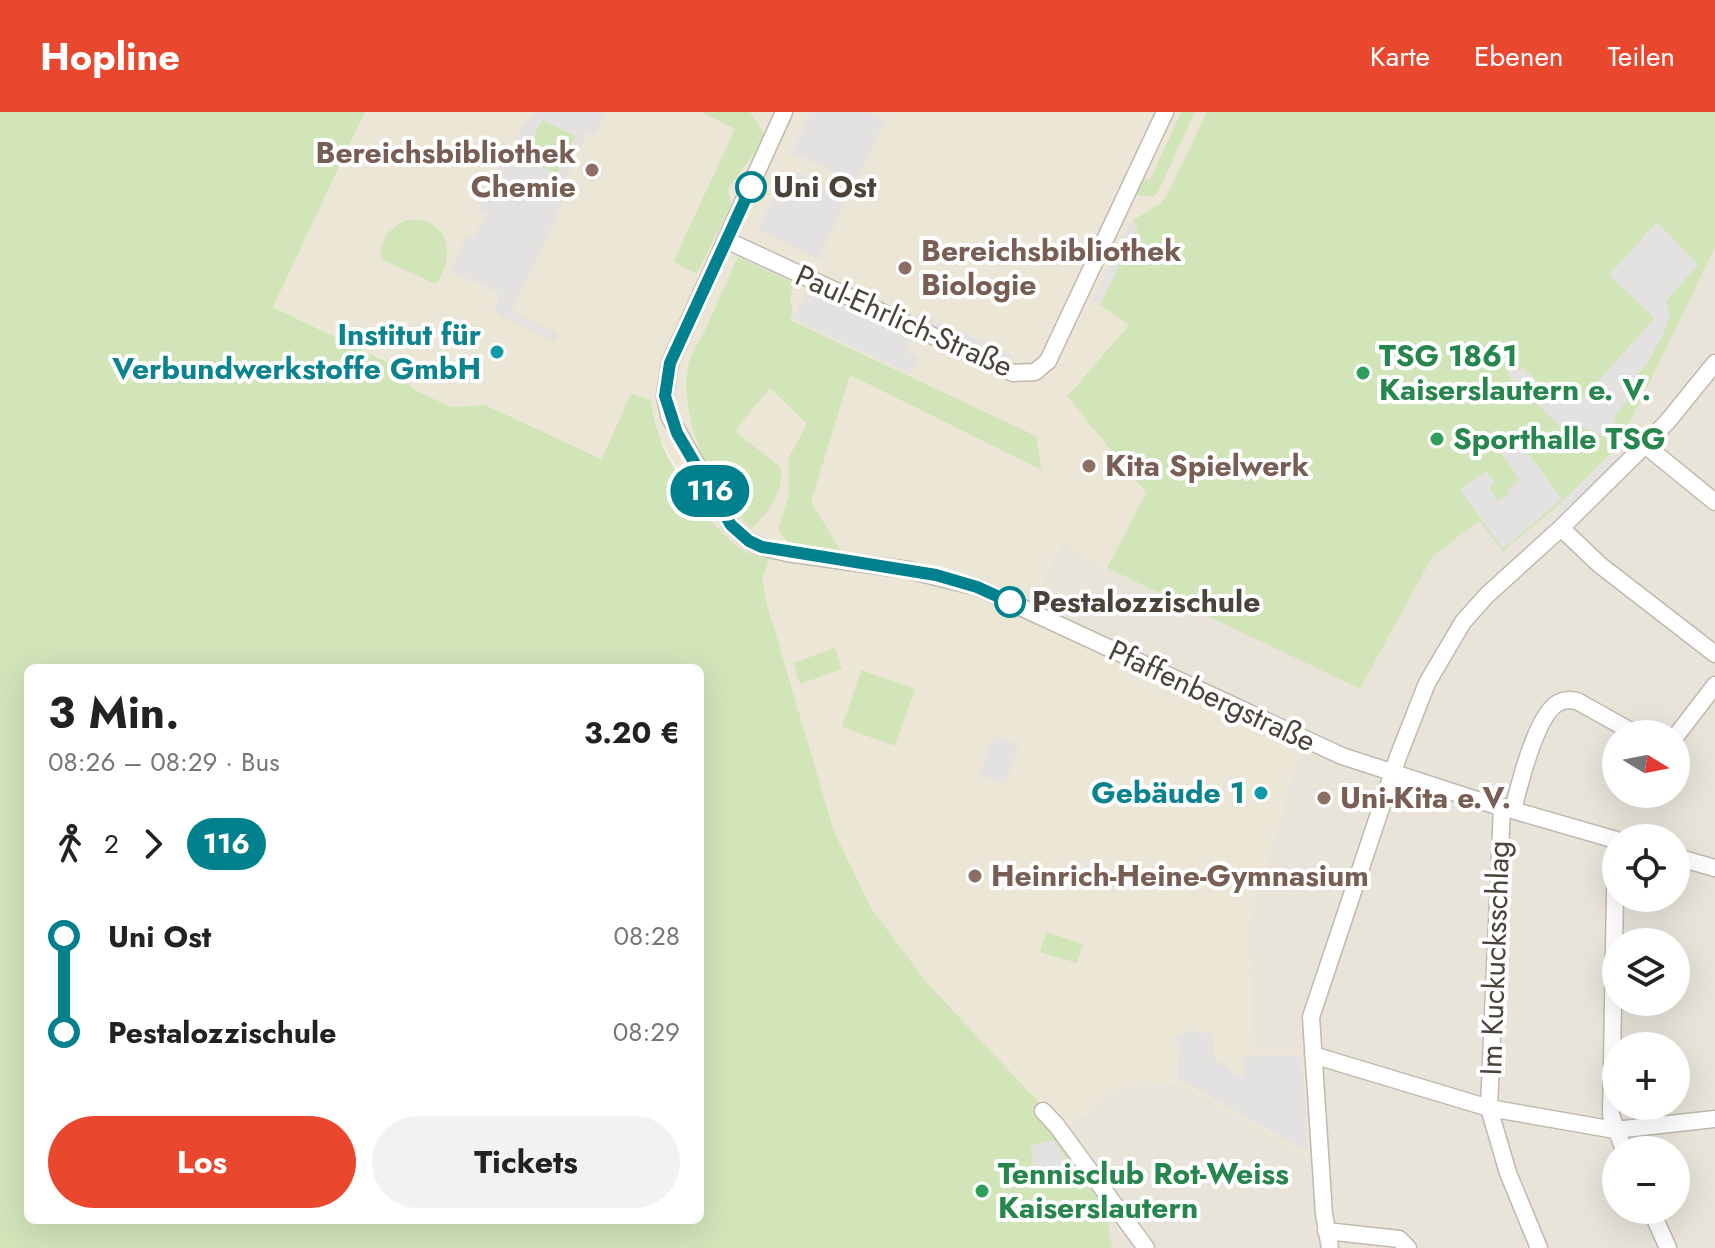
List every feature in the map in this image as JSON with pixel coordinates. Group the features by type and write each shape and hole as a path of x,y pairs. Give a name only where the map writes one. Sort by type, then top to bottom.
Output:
{"street":[{"path":"726,240 784,112"},
{"name":"Paul-Ehrlich-Straße","path":"726,240 1013,373 1024,375 1042,368 1056,346 1165,112"},
{"name":"Pfaffenbergstraße","path":"726,240 670,363 665,396 677,433 731,525 749,541 787,553 908,570 977,587 1315,745 1392,774 1602,836"},
{"path":"1330,1248 1326,1231 1311,1017 1392,774 1427,683 1463,622 1504,578 1561,528 1645,445 1715,363"},
{"path":"1645,445 1715,502"},
{"path":"1561,528 1600,565 1715,654"},
{"path":"1688,720 1715,685"},
{"name":"Im Kuckucksschlag","path":"1539,1248 1508,1173 1489,1108 1507,809 1534,739 1555,704 1577,701 1611,720"},
{"path":"1690,861 1715,868"},
{"path":"1615,912 1611,1115 1618,1136"},
{"path":"1313,1055 1489,1108 1615,1130 1715,1119"},
{"path":"1043,1111 1146,1248"},
{"path":"1657,1224 1668,1248"},
{"path":"1326,1231 1399,1239 1408,1248"}],"shaded area":[{"path":"365,112 1319,112 1067,395 1146,493 1107,568 1059,542 1027,617 1302,743 1248,925 1253,1050 1305,1048 1312,1159 1177,1083 1120,1088 1063,1128 927,984 871,908 834,831 762,579 752,554 736,546 719,531 699,505 659,438 650,400 631,393 603,459 485,405 451,407 412,389 394,364 273,307"},
{"path":"534,112 607,112 596,135 588,132 557,199 563,203 512,311 558,334 555,342 503,317 494,310 498,293 450,270 467,235 474,238 485,215 478,210 521,129","holes":["542,120 576,136 557,174 523,158"]},
{"path":"811,112 868,112 885,120 856,182 792,153"},
{"path":"794,171 848,197 819,260 758,230 778,185 786,188"},
{"path":"1132,221 1138,226 1100,305 1093,300"},
{"path":"1657,222 1698,265 1666,301 1670,313 1665,330 1648,362 1631,382 1636,390 1615,415 1611,439 1570,421 1562,428 1510,378 1502,355 1519,371 1523,368 1559,402 1570,391 1581,400 1655,318 1609,275"},
{"path":"1715,248 1715,1248 1112,1248 1104,1199 1064,1128 1120,1088 1177,1083 1312,1158 1253,1050 1248,925 1302,744 1027,617 1060,541 1107,568 1360,689 1433,556 1479,521 1503,552 1560,504 1618,447"},
{"path":"809,285 913,334 905,351 918,358 910,374 793,319"},
{"path":"930,318 1013,355 1008,366 926,328"},
{"path":"1519,441 1562,499 1503,549 1460,490 1486,471 1495,483 1489,488 1498,501 1510,493 1508,489 1520,480 1502,454"},
{"path":"1613,453 1618,460 1564,511 1560,504"},
{"path":"994,736 1019,745 1005,784 979,775"},
{"path":"1192,1029 1195,1033 1213,1033 1214,1058 1245,1080 1244,1057 1302,1055 1308,1152 1178,1079 1179,1045 1175,1038"},
{"path":"1053,1140 1083,1181 1037,1188 1030,1146"}],"green space":[{"path":"0,112 365,112 273,307 394,365 413,389 451,407 485,405 602,459 631,393 650,400 665,450 697,503 725,536 739,547 770,558 762,579 767,604 834,831 871,908 927,983 1063,1128 1104,1199 1112,1248 0,1248"},
{"path":"701,112 750,112 765,135 728,189 731,204 697,274 673,262 735,129"},
{"path":"1181,112 1195,112 1158,192 1153,197 1134,195 1142,177 1150,180"},
{"name":"TSG 1861 Kaiserslautern e. V.","path":"1207,112 1715,112 1715,248 1618,447 1560,504 1503,552 1479,521 1433,556 1360,689 1107,568 1146,493 1067,396 1129,325 1100,305 1138,226 1132,221 1161,203 1168,193"},
{"path":"541,119 576,135 557,175 523,158"},
{"path":"406,220 423,220 441,232 445,240 445,268 435,284 381,259 382,245 387,235"},
{"path":"738,257 793,283 790,299 793,314 790,320 1036,436 1042,470 850,375 811,502 841,551 790,545 778,529 789,495 789,457 807,424 770,388 735,431 781,468 777,494 770,508 752,529 724,496 701,453 688,406 686,384 692,355"},
{"path":"835,648 842,669 800,684 793,663"},
{"path":"861,670 915,689 895,746 842,727"},
{"path":"1046,932 1083,944 1077,963 1040,952"}],"bus line":[{"name":"116","path":"751,187 680,338 666,378 665,396 669,416 731,525 749,541 762,547 936,575 977,587 1010,602"}],"place":[{"name":"Bereichsbibliothek Chemie","path":"592,170"},
{"name":"Uni Ost","path":"751,187"},
{"name":"Bereichsbibliothek Biologie","path":"905,268"},
{"name":"Institut für Verbundwerkstoffe GmbH","path":"497,352"},
{"name":"TSG 1861 Kaiserslautern e. V.","path":"1363,373"},
{"name":"Sporthalle TSG","path":"1437,439"},
{"name":"Kita Spielwerk","path":"1089,466"},
{"name":"Pestalozzischule","path":"1010,602"},
{"name":"Gebäude 1","path":"1261,793"},
{"name":"Uni-Kita e.V.","path":"1324,798"},
{"name":"Heinrich-Heine-Gymnasium","path":"975,876"},
{"name":"Tennisclub Rot-Weiss Kaiserslautern","path":"982,1191"}]}
